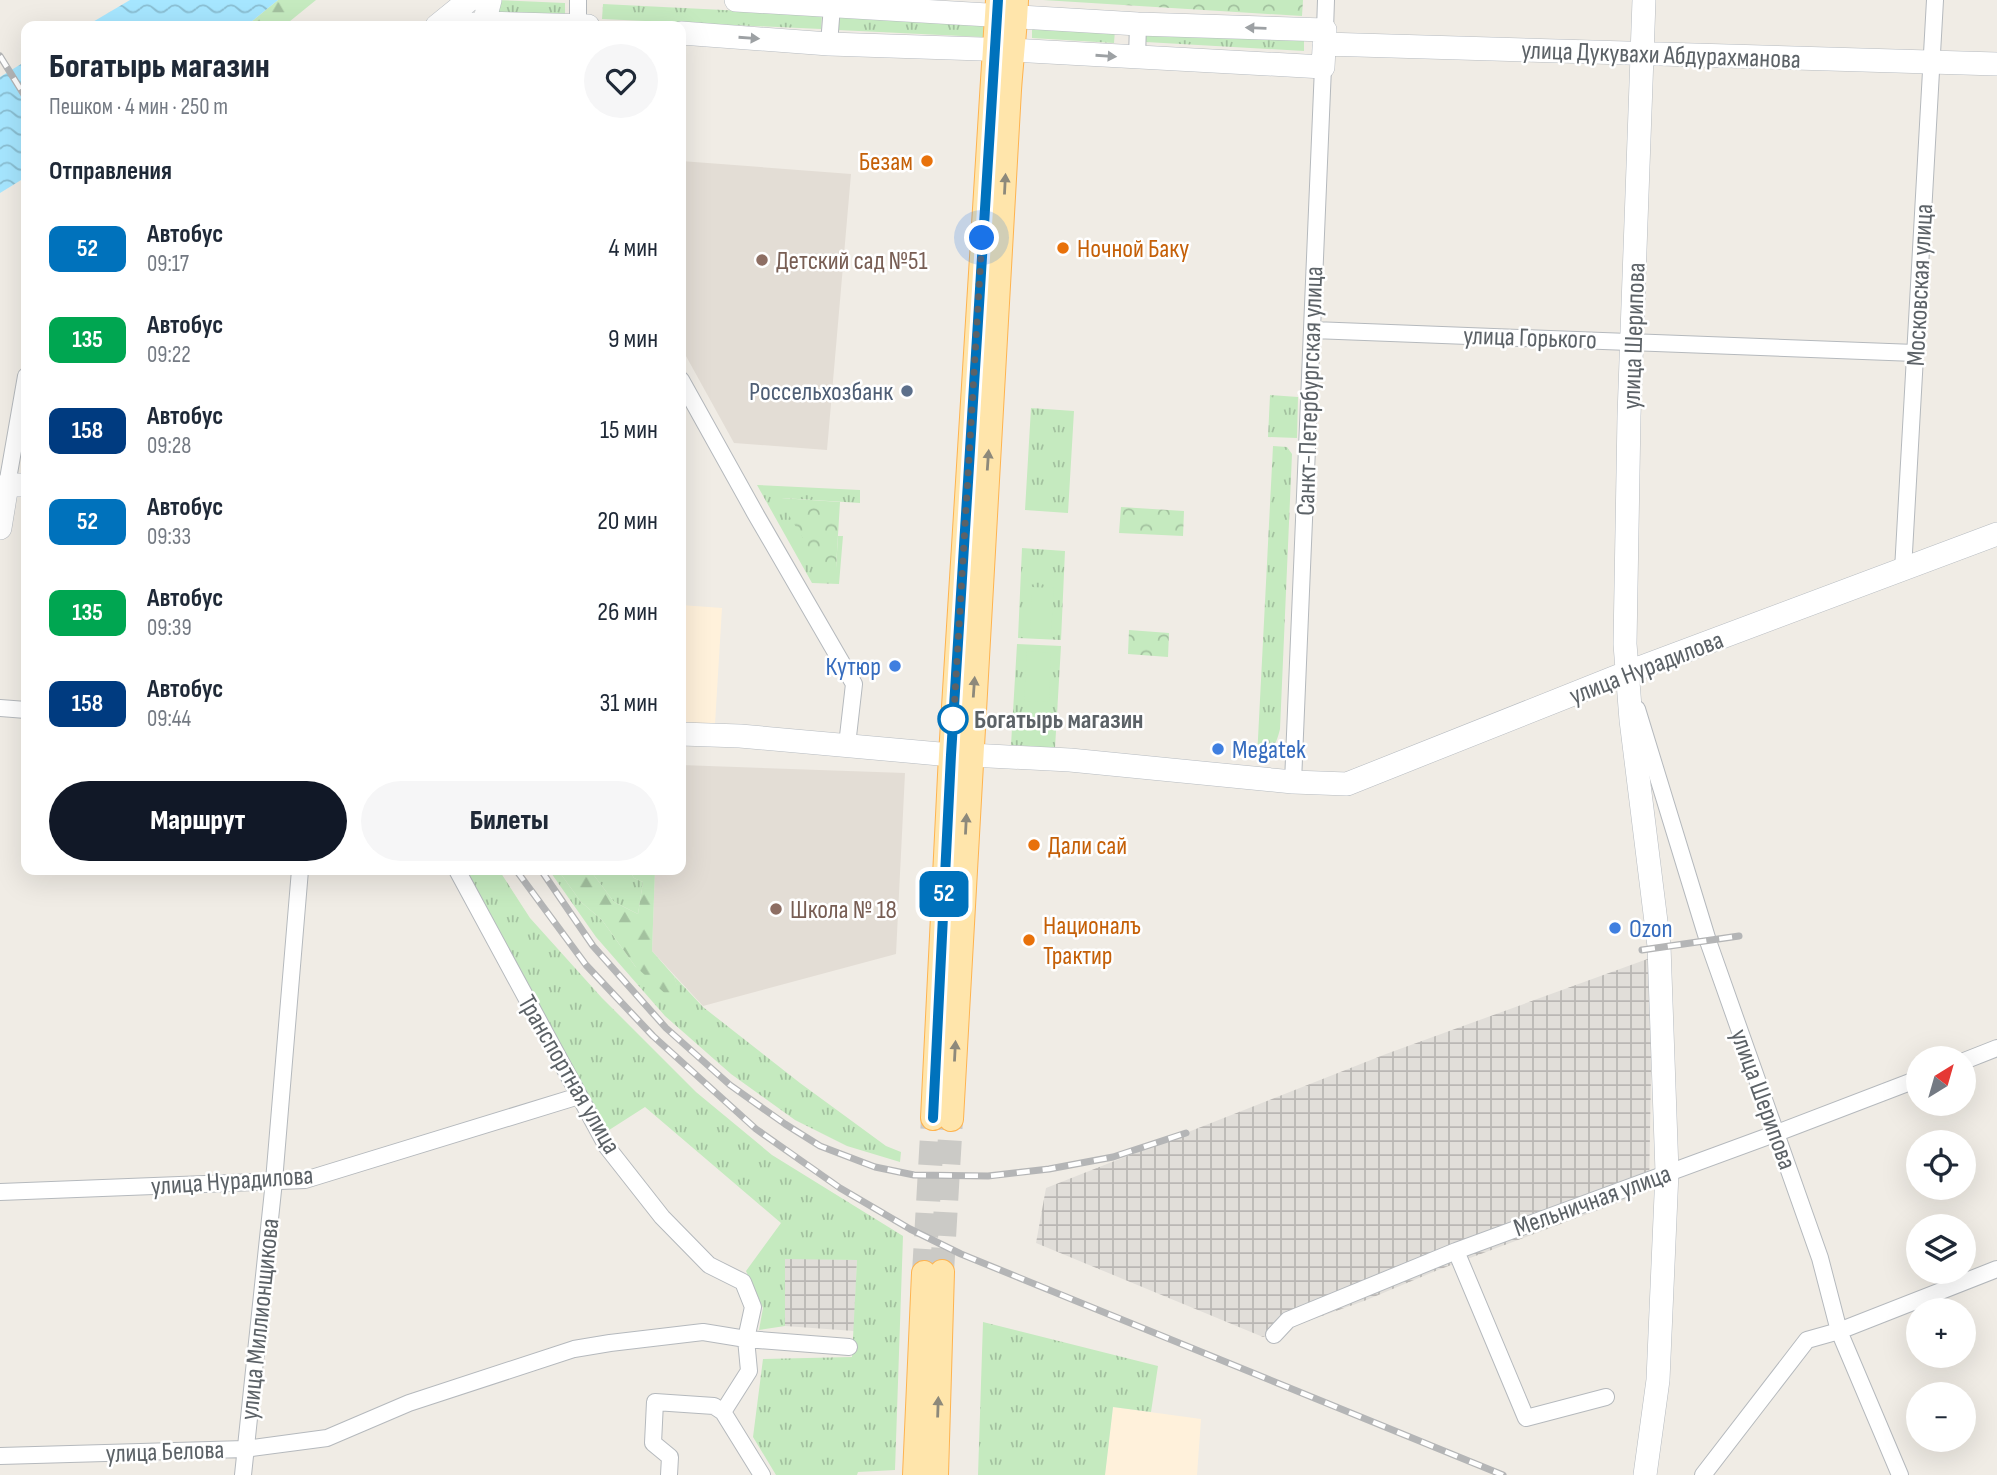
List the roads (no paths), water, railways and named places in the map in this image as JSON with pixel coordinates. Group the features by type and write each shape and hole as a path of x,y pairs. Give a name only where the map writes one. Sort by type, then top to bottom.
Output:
{"main road":[{"path":"942,1119 960,755 1006,8"},
{"path":"915,1475 933,1273 936,1475"}],"street":[{"path":"442,21 469,0"},
{"path":"485,21 490,0"},
{"path":"578,0 578,21"},
{"name":"улица Дукувахи Абдурахманова","path":"736,0 832,6 1006,8 1138,24 1324,37 1643,53 1997,64"},
{"name":"Санкт-Петербургская улица","path":"1293,782 1326,0"},
{"name":"улица Шерипова","path":"1644,0 1625,606 1626,673 1660,946 1667,1172 1658,1380 1645,1475"},
{"name":"Московская улица","path":"1903,570 1935,0"},
{"path":"829,44 832,6"},
{"path":"1137,58 1138,24"},
{"path":"686,33 829,44 1323,67"},
{"name":"улица Горького","path":"1313,330 1915,353"},
{"path":"686,389 854,684 847,745"},
{"path":"0,528 11,485 21,412"},
{"name":"улица Нурадилова","path":"686,734 728,735 960,755 1070,760 1293,782 1347,784 1626,673 1997,534"},
{"name":"улица Шерипова","path":"1626,673 1708,941 1820,1258 1839,1331 1900,1475"},
{"path":"0,708 21,710"},
{"name":"улица Миллионщикова","path":"243,1475 274,1181 300,875"},
{"name":"Транспортная улица","path":"460,875 607,1147 662,1217 709,1265 743,1282 753,1307 746,1339"},
{"path":"1976,1056 1997,1048"},
{"name":"Мельничная улица","path":"1274,1335 1287,1320 1456,1251 1906,1084"},
{"name":"улица Нурадилова","path":"0,1192 305,1180 579,1096"},
{"path":"1456,1251 1527,1418 1606,1397"},
{"path":"1703,1475 1807,1340 1839,1331 1997,1269"},
{"name":"улица Белова","path":"0,1456 245,1449 327,1438 409,1403 574,1349 703,1332 746,1339 849,1347"},
{"path":"723,1412 748,1371 746,1339"},
{"path":"669,1475 670,1457 653,1443 655,1402 714,1406 723,1412 762,1475"}],"water":[{"path":"130,0 278,0 252,21 94,21"},
{"path":"21,64 21,180 0,193 0,77"}],"tunnel":[{"path":"924,1273 933,1118"},
{"path":"942,1272 951,1119"}],"railway":[{"path":"0,56 21,90"},
{"path":"520,875 586,965 653,1036 756,1129 840,1188 910,1229 961,1254 1503,1475"},
{"path":"544,875 593,946 666,1028 730,1085 820,1146 875,1167 914,1175 988,1176 1049,1169 1113,1157 1186,1133"},
{"path":"1642,950 1739,936"}],"place":[{"name":"Безам","path":"927,161"},
{"name":"Ночной Баку","path":"1063,248"},
{"name":"Детский сад №51","path":"762,260"},
{"name":"Россельхозбанк","path":"907,391"},
{"name":"Кутюр","path":"895,666"},
{"name":"Богатырь магазин","path":"953,719"},
{"name":"Megatek","path":"1218,749"},
{"name":"Дали сай","path":"1034,845"},
{"name":"Школа № 18","path":"776,909"},
{"name":"Ozon","path":"1615,928"},
{"name":"Националъ Трактир","path":"1029,940"}]}
